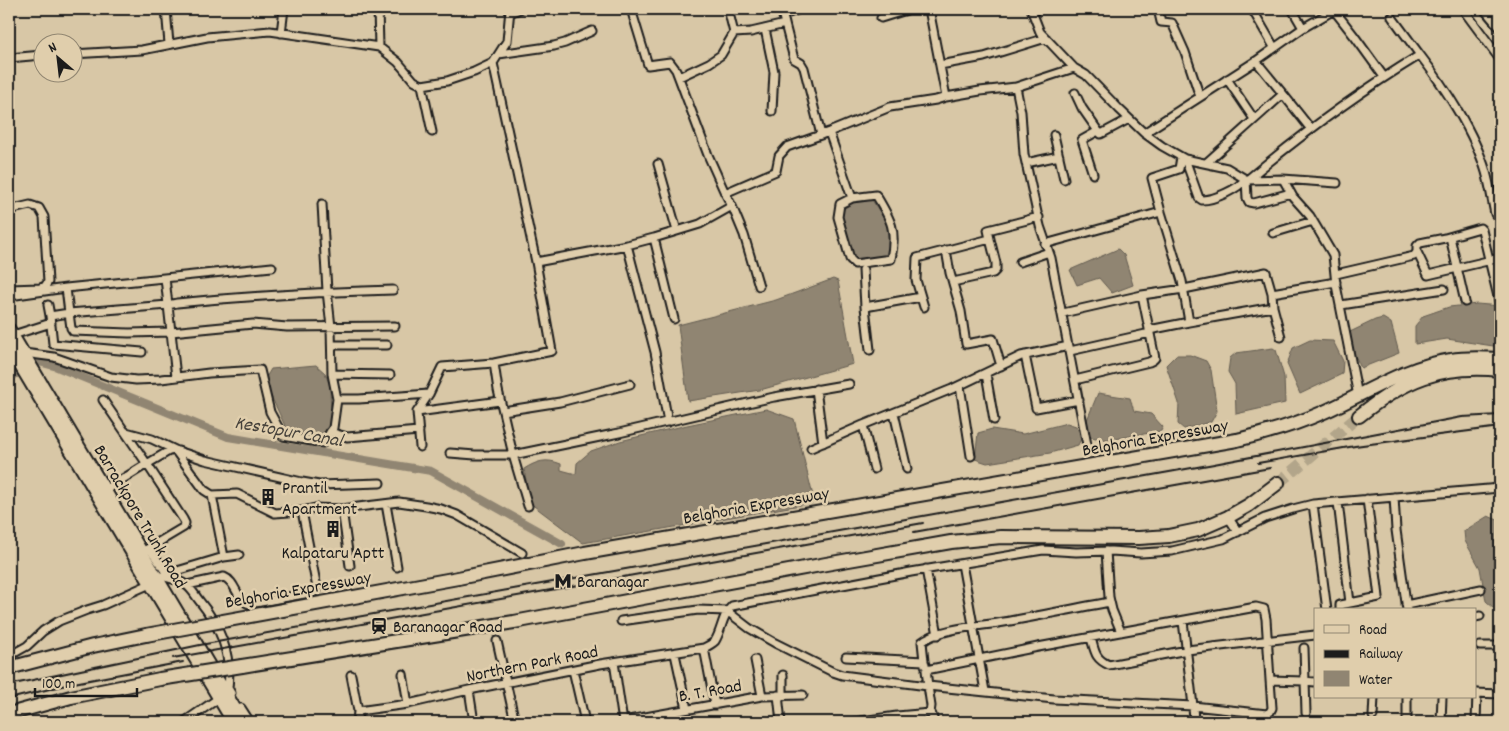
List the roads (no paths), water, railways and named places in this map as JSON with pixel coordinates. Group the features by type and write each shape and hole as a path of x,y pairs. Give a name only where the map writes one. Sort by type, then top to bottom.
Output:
{"highway":[{"name":"Belghoria Expressway","path":"1359,416 1376,402 1409,382 1472,358 1500,359"},
{"name":"Belghoria Expressway","path":"9,668 93,646 146,635 585,553 1238,440 1265,434 1291,425 1358,396 1402,374 1434,363 1475,369 1500,370"},
{"path":"9,714 71,697 160,679 514,622 951,542 1001,537 1139,538 1169,536 1198,530 1228,517 1249,505 1278,483"}],"main road":[{"name":"Barrackpore Trunk Road","path":"11,332 32,376 233,722"},
{"name":"Barrackpore Trunk Road","path":"9,347 23,357"},
{"name":"Barrackpore Trunk Road","path":"32,376 146,550 152,580 243,722"}],"street":[{"path":"166,9 169,44"},
{"path":"281,32 284,9"},
{"path":"378,9 380,47"},
{"path":"82,53 142,50 207,36 270,31 281,32 380,47 398,62 414,81 422,85 447,81 493,63 507,41 510,11 520,9"},
{"path":"631,9 648,65 670,62 679,77 708,155 744,235 758,286"},
{"path":"679,77 709,63 721,55 734,33 728,9"},
{"path":"800,9 782,12 794,58 804,68 821,135"},
{"path":"881,18 906,9"},
{"path":"929,9 946,97"},
{"path":"1031,9 1040,32 1074,68 1086,75 1144,133 1183,158 1227,168 1246,179 1283,179 1337,183"},
{"path":"1158,9 1161,22 1172,23 1185,52 1200,97"},
{"path":"1252,9 1274,48"},
{"path":"1292,9 1303,28"},
{"path":"1144,133 1256,61 1303,28 1335,10 1384,77"},
{"path":"1392,17 1438,78 1476,146 1486,172 1495,214"},
{"path":"734,33 785,24"},
{"path":"765,29 774,72 772,111"},
{"path":"499,54 554,46 592,31"},
{"path":"940,65 984,57 1046,38"},
{"path":"1183,158 1199,198 1202,200 1207,200 1235,188 1310,128 1384,77 1420,55"},
{"path":"9,58 32,57"},
{"path":"1256,61 1310,128"},
{"path":"420,447 417,412 429,394 442,368 494,363 552,351 536,262 493,63"},
{"path":"725,193 776,171 779,156 787,146 829,132 890,107 1016,87 1074,68"},
{"path":"1227,79 1254,119"},
{"path":"422,85 432,132"},
{"path":"1016,87 1021,112 1024,154 1063,313 1088,450"},
{"path":"1075,93 1085,113 1101,134 1129,119"},
{"path":"1206,163 1283,94"},
{"path":"1093,174 1082,140 1098,131"},
{"path":"829,132 852,198"},
{"path":"1054,135 1064,179"},
{"path":"1026,163 1059,156"},
{"path":"1183,158 1179,169 1152,178 1184,289 1189,322"},
{"path":"658,164 676,231"},
{"path":"1246,179 1249,202 1254,203 1292,193"},
{"path":"1283,179 1298,204 1313,221 1332,255 1358,396"},
{"path":"876,195 892,222 894,245 891,259 855,264 850,259 838,218 840,204 852,198 876,195"},
{"path":"23,357 54,358 111,378 136,380 260,370 270,412 283,436 323,442 334,428 337,399 332,374 331,327 322,204"},
{"path":"9,210 30,205 40,208 44,217 48,282 40,288 9,289"},
{"path":"536,262 654,238 700,224 732,206"},
{"path":"1045,244 1161,212"},
{"path":"953,282 993,273 996,270 988,230 1038,217"},
{"path":"1273,233 1313,221"},
{"path":"1500,258 1490,261 1428,275 1417,252 1417,246 1420,243 1480,228 1482,230 1490,261 1500,301"},
{"path":"1450,237 1465,302"},
{"path":"654,238 674,319"},
{"path":"924,307 916,280 917,258 990,239"},
{"path":"627,245 655,352 668,422"},
{"path":"946,250 961,311 966,344 993,339 1001,366"},
{"path":"1020,262 1049,252"},
{"path":"1336,274 1414,256 1417,252"},
{"path":"9,296 66,288 272,267"},
{"path":"863,270 870,350"},
{"path":"1063,313 1142,295 1184,289 1266,272 1272,293 1272,307 1280,337"},
{"path":"165,278 176,377"},
{"path":"1272,293 1336,282"},
{"path":"66,288 73,331 171,332 253,324 287,327 395,326"},
{"path":"1341,305 1444,289"},
{"path":"11,332 70,313 247,296 328,291 393,290"},
{"path":"1075,380 1155,358 1142,295"},
{"path":"865,307 920,297"},
{"path":"48,305 54,358"},
{"path":"810,448 960,386 1026,355 1069,349 1189,322 1272,307"},
{"path":"53,344 142,352"},
{"path":"332,345 387,345"},
{"path":"1026,355 1036,408 1079,400"},
{"path":"494,363 500,401 528,506"},
{"path":"332,374 390,375"},
{"path":"986,374 994,420"},
{"path":"503,411 560,402 630,384"},
{"path":"450,454 513,455 816,389 849,384"},
{"path":"960,386 971,456"},
{"path":"816,389 823,443"},
{"path":"337,399 429,394"},
{"path":"103,400 185,523 184,527 146,550 167,574 224,557 239,555"},
{"path":"417,412 500,401"},
{"path":"894,414 907,469"},
{"path":"863,426 874,469"},
{"path":"126,432 152,439 175,450 205,460 320,485 380,483"},
{"path":"330,432 347,437 419,432"},
{"path":"105,490 169,451 175,450"},
{"path":"175,450 204,490 212,495 236,494 275,512 302,511 315,508 342,509 399,502 441,509 457,515 522,553"},
{"path":"715,706 704,648 715,640 726,614 732,606 926,569 1043,550 1106,551 1141,554 1172,551 1223,539 1265,518 1313,504 1500,488"},
{"path":"212,495 224,557"},
{"path":"1394,497 1396,530 1406,608 1481,589"},
{"path":"1340,608 1340,605 1350,602 1379,597 1367,499"},
{"path":"1338,502 1350,602"},
{"path":"386,504 396,567"},
{"path":"1313,504 1327,608"},
{"path":"342,509 350,566"},
{"path":"9,656 27,646 43,631 59,621 103,605 152,580 187,585 224,576 231,581 240,598 250,604 315,592 317,588 302,511"},
{"path":"1228,517 1238,532"},
{"path":"1106,551 1110,602 1121,632"},
{"path":"962,564 985,691"},
{"path":"926,569 938,635"},
{"path":"187,585 208,612 224,642 229,675 228,688 250,722"},
{"path":"934,722 930,710 924,661 922,642 925,639 974,626 1001,623 1110,602"},
{"path":"621,621 698,610 726,614 808,661 833,672 928,688 1267,714 1272,708 1264,609 1256,608 1038,647 926,670"},
{"path":"1183,621 1194,722"},
{"path":"1091,638 1097,658 1110,665 1187,650 1314,635"},
{"path":"497,641 515,722"},
{"path":"1480,646 1500,646"},
{"name":"Northern Park Road","path":"358,711 408,704 469,690 614,662 704,648"},
{"path":"1304,648 1306,713"},
{"path":"675,654 687,709"},
{"path":"846,657 924,661"},
{"path":"755,660 762,696"},
{"name":"B. T. Road","path":"614,662 623,722 762,696 803,695"},
{"path":"573,670 585,722"},
{"path":"403,674 408,704"},
{"path":"351,675 358,711 357,722"},
{"path":"781,722 780,695 783,675"},
{"path":"1270,680 1314,682"},
{"path":"469,690 474,722"},
{"path":"1476,722 1476,693 1500,694"},
{"path":"184,722 219,698"},
{"path":"1373,716 1374,698"},
{"path":"1407,698 1407,722"},
{"path":"1441,722 1442,698"},
{"path":"859,722 898,719 930,710"}],"water":[{"path":"872,200 889,226 889,254 884,258 857,262 852,257 841,218 843,209 857,201"},
{"path":"1118,249 1124,255 1133,285 1112,293 1099,278 1077,285 1070,270"},
{"path":"833,279 838,281 853,364 760,390 688,401 678,325 776,300"},
{"path":"1477,304 1500,306 1500,347 1447,339 1415,344 1415,326 1423,316 1449,307"},
{"path":"1383,318 1391,323 1399,353 1361,368 1348,341 1350,332"},
{"path":"1310,340 1333,341 1343,361 1342,374 1300,394 1287,364 1293,348"},
{"path":"1273,348 1276,350 1284,377 1285,403 1236,414 1235,384 1228,372 1230,358 1236,353"},
{"path":"1176,355 1190,355 1206,361 1211,370 1217,411 1211,422 1184,429 1178,424 1179,403 1166,365"},
{"path":"316,365 325,373 330,386 331,420 325,434 319,441 298,438 288,432 264,381 271,369"},
{"path":"1098,393 1130,398 1134,411 1151,414 1163,427 1161,431 1109,440 1090,437 1087,420"},
{"path":"766,409 794,419 814,500 812,503 583,543 530,503 524,469 533,464 542,461 556,462 561,464 561,470 576,474 577,463 591,451 620,441"},
{"path":"1067,423 1076,426 1082,437 1078,445 1050,453 987,463 975,459 978,433 992,429 1023,434"},
{"path":"1488,516 1500,521 1500,607 1495,609 1486,601 1480,568 1465,541 1464,531"}],"waterway":[{"name":"Kestopur Canal","path":"9,378 39,362 57,367 228,437 431,471 562,544"}],"tunnel":[{"path":"1278,483 1359,416"}],"railway":[{"path":"1457,9 1500,67"},
{"path":"1469,9 1500,51"},
{"path":"1478,9 1500,35"},
{"path":"9,685 200,645 1214,464 1462,417 1500,415"},
{"path":"1258,463 1355,446 1500,427"},
{"path":"914,532 1270,468"},
{"path":"173,658 923,523"},
{"path":"9,699 74,683 183,662"}],"place":[{"name":"Prantil Apartment","path":"268,497"},
{"name":"Kalpataru Aptt","path":"333,529"},
{"name":"Baranagar","path":"563,581"},
{"name":"Baranagar Road","path":"379,626"}]}
